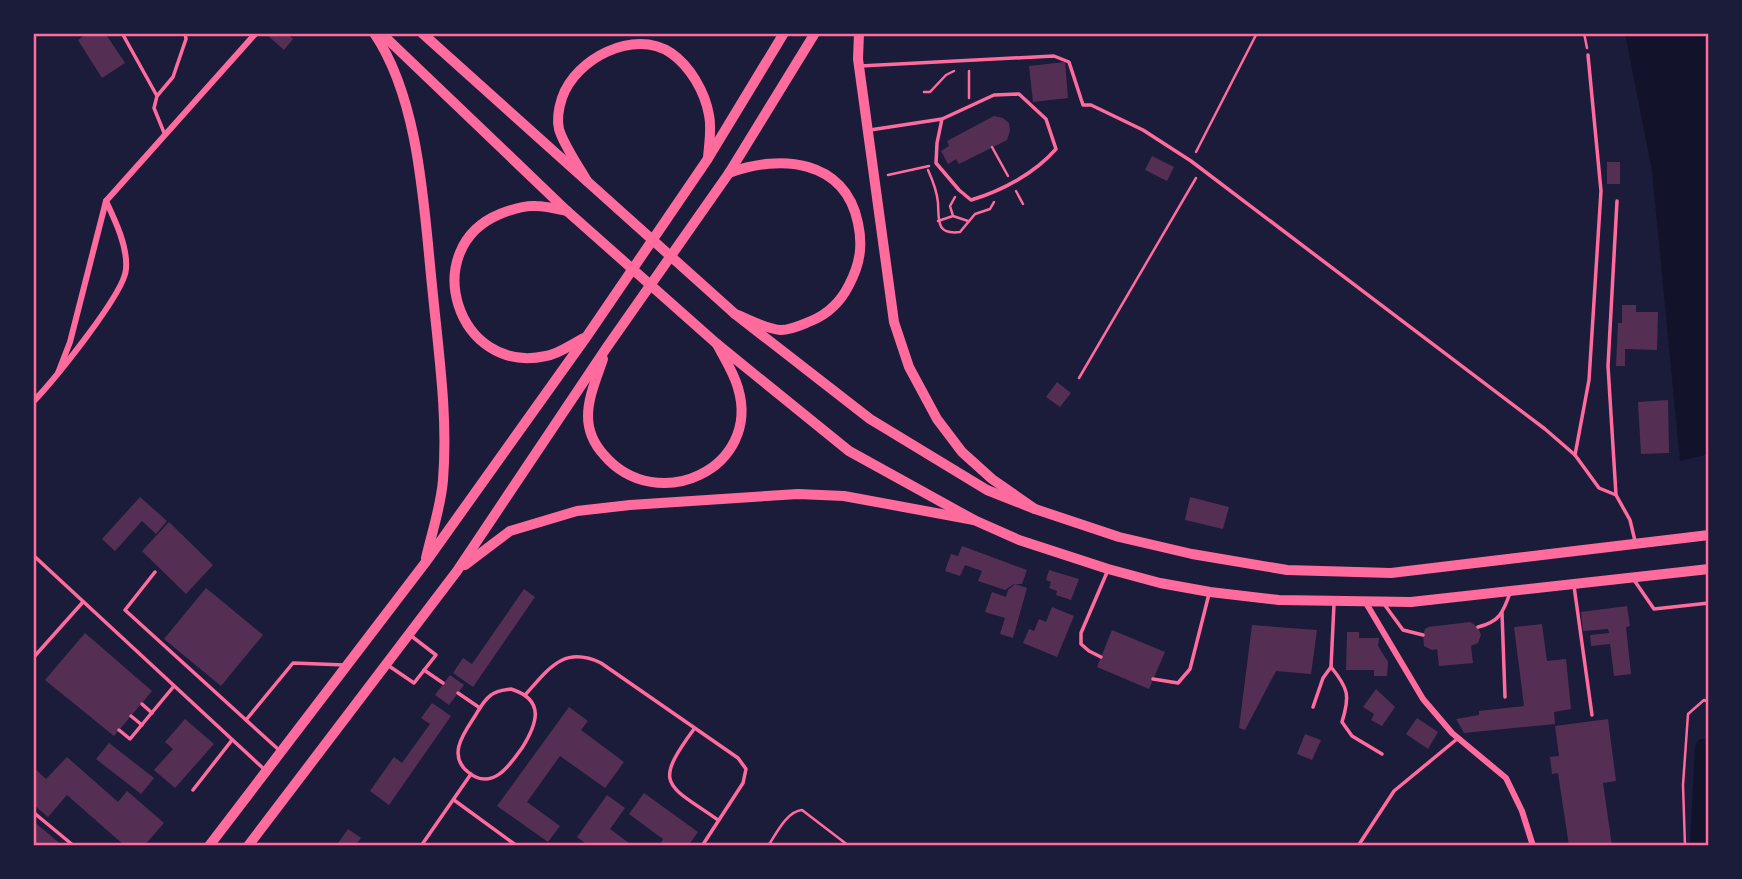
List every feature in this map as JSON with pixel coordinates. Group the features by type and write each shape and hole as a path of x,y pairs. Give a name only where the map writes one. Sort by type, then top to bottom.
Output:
{"highway":[{"path":"374,33 386,50 405,102 422,199 441,373 446,439 443,483 425,562"},
{"path":"209,846 425,562 587,337 707,160 785,33"},
{"path":"248,846 457,571 607,347 729,173 815,33"},
{"path":"859,33 859,66 894,322 909,367 937,419 962,452 992,479 1035,509"},
{"path":"587,181 559,130 559,107 567,84 579,69 592,58 623,46 651,46 670,52 689,69 709,113 707,160"},
{"path":"729,173 752,164 789,163 808,166 824,174 850,198 857,216 861,245 860,259 846,291 835,305 819,317 785,330 774,329 735,314"},
{"path":"567,211 535,206 511,209 489,218 470,235 463,247 457,261 455,291 458,306 472,333 483,344 511,358 549,356 587,337"},
{"path":"607,347 588,415 594,442 621,471 640,481 663,485 689,481 709,470 720,460 738,432 741,401 738,386 717,344"},
{"path":"457,571 510,531 577,511 630,505 799,494 844,496 974,520"}],"main road":[{"path":"381,33 567,211 717,344 849,451 974,520 1044,549 1160,583 1210,592 1279,600 1366,603 1411,602 1709,569"},
{"path":"422,33 735,314 870,419 987,489 1035,509 1119,537 1192,554 1287,570 1391,573 1709,535"}],"street":[{"path":"58,373 70,342 106,201 256,33"},
{"path":"33,402 119,292 127,270 124,251 106,201"},
{"path":"1366,603 1423,698 1458,738 1506,778 1522,811 1533,846"}],"lane":[{"path":"122,33 157,96"},
{"path":"164,135 154,108 157,96 173,77 186,38 185,33"},
{"path":"1575,455 1589,380 1601,191 1588,54"},
{"path":"859,66 1054,56 1069,62 1083,105 1091,104 1143,130 1191,161 1545,429 1575,455 1599,488 1616,495"},
{"path":"868,130 903,127 942,118 994,95 1019,94 1046,119 1056,149 1046,160 1023,175 971,200 936,163 942,118"},
{"path":"1617,201 1608,366 1616,495 1630,520 1635,543"},
{"path":"33,555 266,771"},
{"path":"1101,657 1081,644 1081,633 1108,569"},
{"path":"155,572 125,610 281,752"},
{"path":"1633,578 1654,609 1709,603"},
{"path":"1574,585 1592,715"},
{"path":"1153,679 1178,683 1184,677 1189,669 1210,592"},
{"path":"1505,697 1502,613 1510,592"},
{"path":"33,658 83,602"},
{"path":"1313,707 1323,678 1331,667 1334,602"},
{"path":"1383,603 1404,630 1423,635"},
{"path":"1478,627 1490,624 1502,613"},
{"path":"387,664 414,683 436,655 410,635"},
{"path":"525,695 555,664 571,657 586,656 601,663 738,758 746,769 743,783 702,846"},
{"path":"246,720 293,663 347,665"},
{"path":"1331,667 1343,682 1346,691 1348,703 1342,722 1352,736 1381,754"},
{"path":"424,670 443,683"},
{"path":"119,730 130,739 174,686"},
{"path":"511,689 525,695 533,705 536,723 508,769 492,778 483,779 471,774 460,764 458,745 480,708 493,693 502,690 511,689"},
{"path":"458,693 480,708"},
{"path":"142,704 152,713"},
{"path":"131,716 142,725"},
{"path":"694,729 670,765 670,782 676,790 718,820"},
{"path":"1358,846 1394,791 1458,738"},
{"path":"193,790 232,740"},
{"path":"421,846 471,774"},
{"path":"454,800 517,846"},
{"path":"33,812 74,846"}],"path":[{"path":"1079,378 1196,180 1191,161 1257,33"},
{"path":"1584,33 1588,54"},
{"path":"924,93 930,92 952,72 980,70"},
{"path":"967,71 970,104"},
{"path":"885,176 936,163"},
{"path":"927,167 935,186 938,221 942,229 950,233 960,232 975,214 993,206 995,201 990,192"},
{"path":"953,216 950,206 953,198 962,192"},
{"path":"938,221 953,216 968,221"},
{"path":"1685,846 1683,785 1688,714 1704,700 1709,702"},
{"path":"768,846 791,813 802,810 849,846"}],"shaded area":[{"path":"1625,33 1709,33 1709,454 1680,461 1652,171"}],"building":[{"path":"88,33 105,33 125,63 102,78 78,40"},
{"path":"265,33 287,33 293,39 284,50"},
{"path":"1065,62 1068,98 1033,102 1029,66"},
{"path":"994,116 1009,123 1007,140 959,164 956,159 948,164 941,151 949,146 947,141"},
{"path":"1152,156 1174,167 1167,181 1145,170"},
{"path":"1607,162 1620,162 1620,184 1607,184"},
{"path":"1622,305 1636,305 1636,312 1658,312 1657,350 1625,349 1625,366 1616,366 1618,323 1622,323"},
{"path":"1057,382 1071,393 1060,407 1046,397"},
{"path":"1668,400 1669,453 1641,454 1638,402"},
{"path":"140,497 167,521 156,534 142,521 115,551 102,539"},
{"path":"1190,497 1229,507 1223,529 1185,520"},
{"path":"169,522 213,565 186,594 142,551"},
{"path":"962,546 1027,570 1022,584 1014,584 1005,590 978,581 982,571 965,565 960,576 945,571 951,554 958,556"},
{"path":"1049,570 1079,579 1071,600 1056,595 1057,591 1049,588 1051,582 1046,580"},
{"path":"1015,584 1027,588 1013,638 1000,634 1005,618 985,612 992,592 1006,597 1008,590"},
{"path":"206,588 263,635 221,686 164,639"},
{"path":"524,589 535,597 473,687 453,673 463,658 472,664"},
{"path":"1627,606 1630,626 1626,627 1631,674 1614,676 1610,644 1591,646 1590,635 1609,633 1608,629 1583,631 1581,612"},
{"path":"1052,607 1074,616 1057,657 1023,643 1029,629 1034,631 1039,619 1046,622"},
{"path":"1470,622 1478,627 1481,635 1478,643 1471,646 1473,663 1439,666 1437,649 1424,646 1425,629"},
{"path":"1542,624 1547,661 1566,659 1571,709 1554,712 1555,724 1464,733 1456,719 1479,715 1479,711 1524,706 1514,627"},
{"path":"1252,625 1317,630 1311,674 1276,671 1245,730 1239,728"},
{"path":"1112,630 1165,652 1149,689 1097,667"},
{"path":"1347,632 1359,632 1359,638 1379,638 1378,646 1388,662 1387,676 1374,676 1374,670 1346,670"},
{"path":"85,633 152,691 114,736 45,680"},
{"path":"450,675 464,685 449,705 435,695"},
{"path":"1376,689 1395,707 1382,726 1371,720 1374,714 1363,707"},
{"path":"432,703 451,716 389,805 370,791 394,757 402,763 430,724 421,718"},
{"path":"569,707 588,721 581,730 624,762 605,788 560,756 527,802 560,826 548,842 497,806"},
{"path":"1417,718 1438,732 1428,749 1406,734"},
{"path":"185,719 214,744 175,788 154,770 173,749 165,742"},
{"path":"1608,719 1616,781 1603,783 1612,846 1569,846 1558,773 1552,774 1550,757 1559,756 1555,726"},
{"path":"1305,734 1321,740 1312,760 1297,754"},
{"path":"109,743 154,778 141,794 96,759"},
{"path":"67,757 118,802 127,791 164,823 144,846 125,846 67,795 48,817 33,804 33,767 46,779"},
{"path":"644,793 698,832 688,846 659,846 663,839 629,814"},
{"path":"607,795 625,808 610,829 633,846 589,846 577,837"},
{"path":"33,821 63,846 38,846 33,842"},
{"path":"348,829 361,838 355,846 336,846"}],"waterway":[{"path":"1698,846 1703,747"}]}
